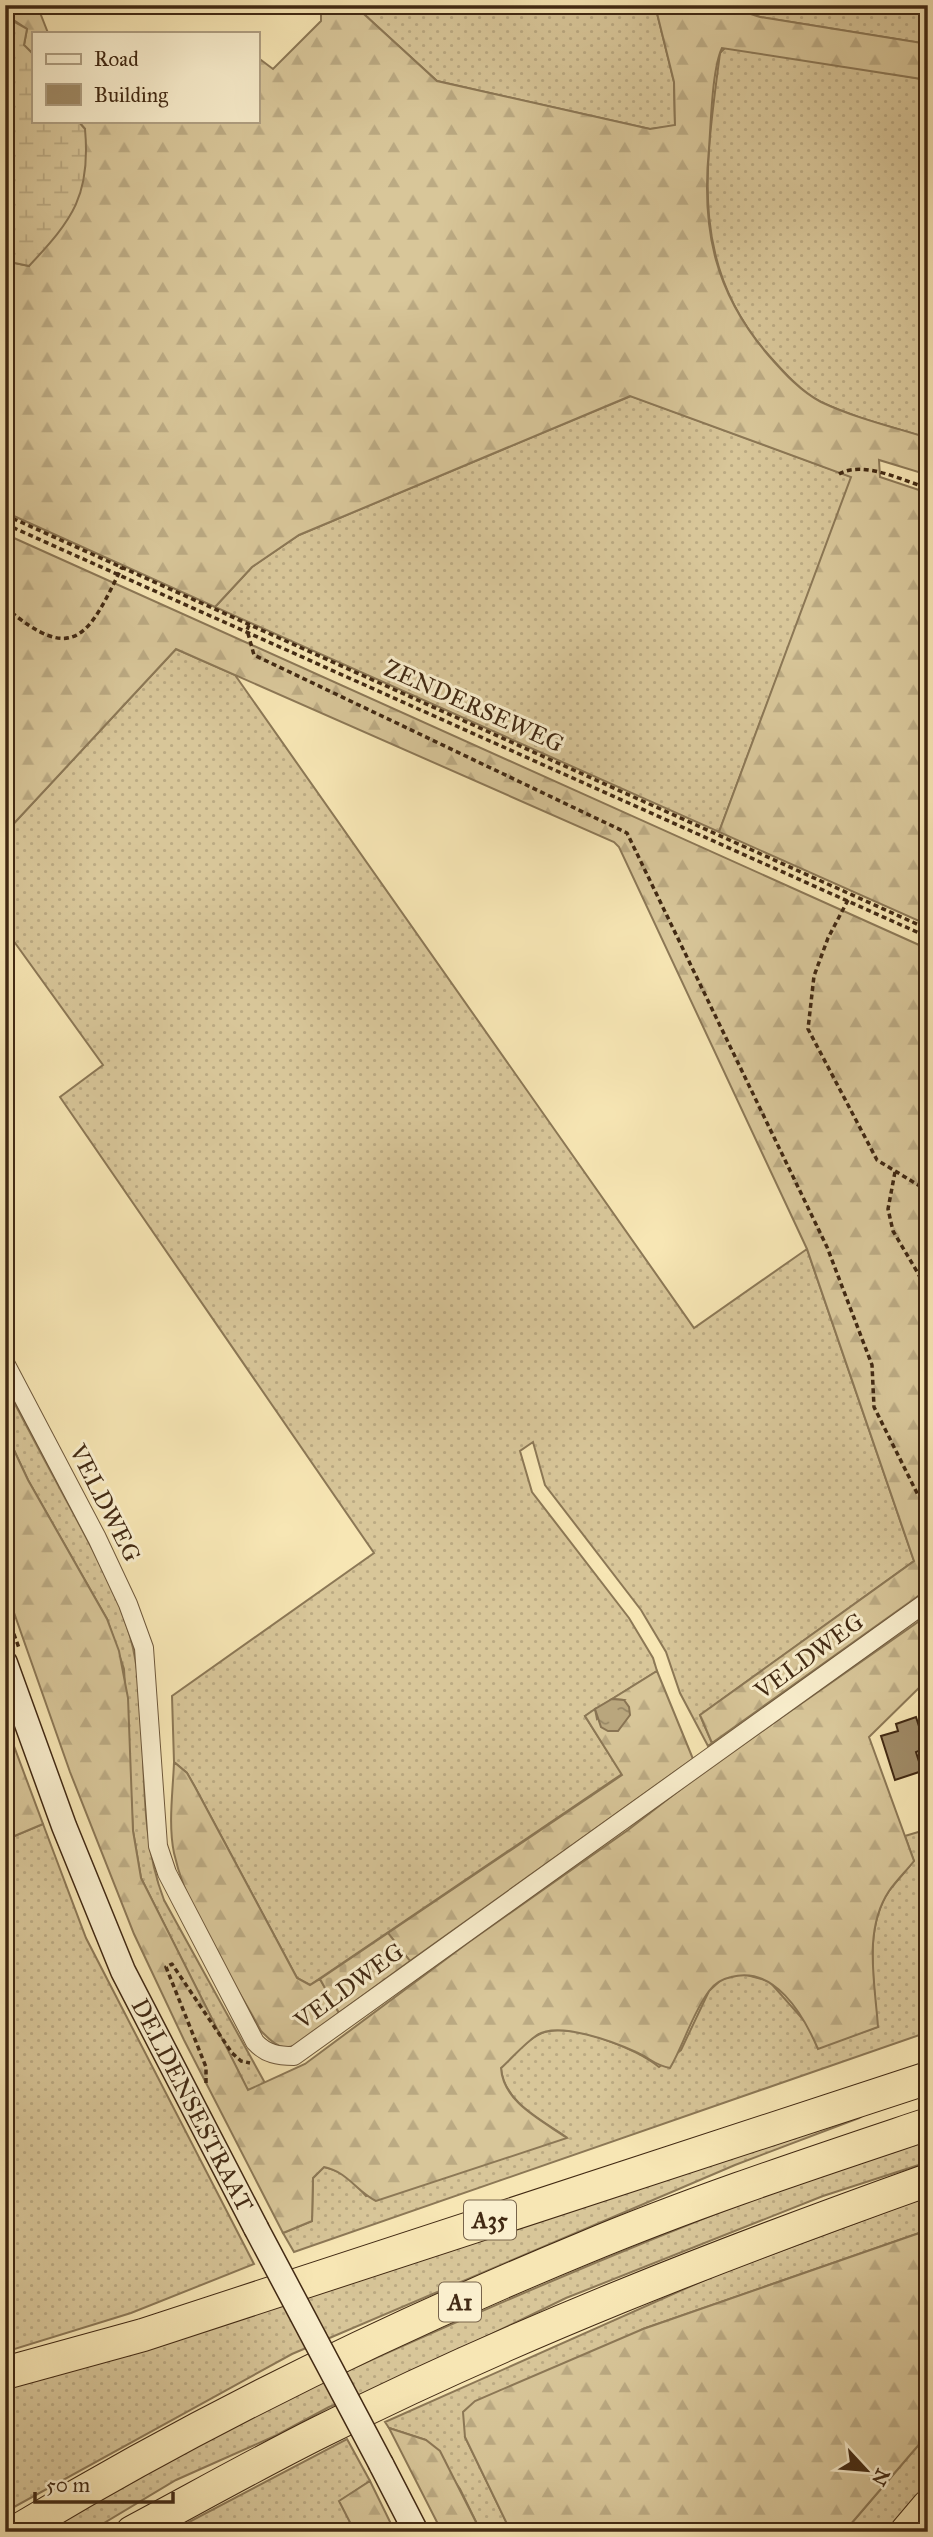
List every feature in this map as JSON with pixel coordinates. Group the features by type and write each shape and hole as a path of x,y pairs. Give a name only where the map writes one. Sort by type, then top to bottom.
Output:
{"highway":[{"name":"A35","path":"837,2106 890,2071 928,2057"},
{"name":"A35","path":"5,2373 143,2335 928,2078"},
{"name":"A1","path":"15,2532 95,2483 383,2336 585,2247 769,2178 928,2124"},
{"name":"A1","path":"132,2532 320,2432 424,2383 633,2292 801,2225 928,2180"},
{"path":"906,2532 928,2506"}],"street":[{"name":"VELDWEG","path":"5,1363 128,1604 144,1648 158,1846 167,1873 255,2042 265,2051 279,2056 294,2056 928,1601"},
{"name":"DELDENSESTRAAT","path":"14,1661 64,1826 123,1971 416,2532"}],"path":[{"path":"839,474 849,468 928,488"},
{"name":"ZENDERSEWEG","path":"5,515 849,898 928,937"},
{"name":"ZENDERSEWEG","path":"5,523 849,898 928,929"},
{"path":"5,607 47,637 71,638 94,622 122,567"},
{"path":"249,625 247,630 254,655 627,833 827,1247 872,1365 874,1407 918,1495 928,1505"},
{"path":"849,898 828,937 814,976 808,1029 877,1160 928,1191"},
{"path":"895,1172 888,1209 919,1275 928,1301"},
{"path":"5,1610 14,1661"},
{"path":"198,2077 204,2089 206,2067 166,1967 172,1964 232,2053 241,2061 251,2063 265,2051"}],"green space":[{"path":"5,5 37,5 48,32 32,32 32,53 24,45 27,29 15,21 5,20"},
{"path":"321,5 354,5 437,81 650,129 675,125 674,82 655,5 734,5 735,9 760,17 928,44 928,80 722,48 711,111 707,206 710,233 724,284 751,332 787,375 814,398 834,408 928,438 928,475 879,460 880,477 928,493 928,925 719,832 851,477 630,396 299,535 252,567 215,607 5,512 5,261 29,266 85,129 79,122 259,122 259,58 273,69 321,21"},
{"path":"354,5 655,5 674,82 675,126 650,129 437,81"},
{"path":"734,5 928,5 928,44 760,17 734,9"},
{"path":"9,19 27,29 24,45 32,53 32,122 79,122 85,129 85,172 76,205 57,234 29,266 5,261 5,20"},
{"path":"727,46 928,80 928,438 847,413 813,397 778,366 741,318 724,283 713,247 708,210 710,133 720,53"},
{"path":"631,396 852,477 719,832 215,607 252,567 299,535"},
{"path":"5,534 928,949 928,1589 712,1743 700,1715 914,1561 807,1249 619,847 614,842 176,649 5,833"},
{"path":"176,649 235,675 694,1328 807,1249 914,1561 700,1715 712,1743 708,1746 680,1693 666,1652 641,1610 545,1485 533,1442 520,1451 532,1492 629,1618 653,1658 657,1671 585,1716 622,1774 310,1985 297,1978 195,1787 187,1773 174,1762 172,1696 374,1553 60,1097 103,1065 5,929 5,833"},
{"path":"5,1385 102,1568 129,1631 138,1679 145,1807 155,1870 164,1900 265,2083 248,2091 141,1878 133,1831 124,1669 107,1619 28,1480 5,1431"},
{"path":"5,1431 28,1480 107,1619 119,1651 128,1698 133,1831 141,1878 248,2090 305,2064 469,1942 628,1830 699,1775 928,1615 928,1679 869,1737 914,1861 889,1891 876,1923 873,1975 878,2027 818,2049 804,2021 785,1995 761,1978 746,1975 724,1979 711,1988 670,2068 586,2034 547,2031 532,2039 501,2068 503,2080 508,2091 525,2109 567,2138 376,2201 346,2177 324,2167 313,2178 312,2221 283,2233 184,2040 134,1934 70,1772 5,1587"},
{"path":"657,1671 693,1759 410,1961 388,1933 622,1775 585,1716 595,1709 597,1719 624,1700 612,1699"},
{"path":"5,1722 43,1824 5,1840"},
{"path":"174,1762 187,1773 195,1787 297,1978 310,1985 320,1979 339,2013 298,2044 280,2046 261,2031 211,1945 189,1900 172,1842"},
{"path":"43,1824 86,1938 254,2264 131,2313 5,2352 5,1840"},
{"path":"928,1829 928,2032 294,2252 283,2233 312,2221 313,2178 324,2167 347,2177 366,2196 566,2137 516,2100 509,2091 501,2068 542,2033 569,2031 586,2034 620,2045 659,2067 681,2050 709,1991 722,1979 743,1974 769,1981 808,2025 818,2048 877,2027 872,1957 876,1923 889,1891 914,1861 905,1836"},
{"path":"388,1933 410,1961 339,2013 320,1979"},
{"path":"876,2108 859,2118 735,2165 292,2354 5,2512 5,2384"},
{"path":"928,2134 928,2162 823,2196 566,2298 382,2387 329,2407 277,2435 176,2480 89,2532 37,2532 219,2431 413,2341 669,2232"},
{"path":"928,2196 928,2230 643,2329 465,2437 511,2532 481,2532 460,2489 426,2440 389,2428 385,2422 716,2275"},
{"path":"928,2230 928,2434 844,2532 511,2532 465,2437 463,2412 475,2401 643,2329"},
{"path":"389,2428 426,2440 440,2451 481,2532 442,2532"},
{"path":"928,2434 928,2488 893,2532 844,2532"},
{"path":"347,2439 370,2481 340,2501 355,2532 170,2532"},
{"path":"370,2481 395,2532 355,2532 339,2501"}],"water":[{"path":"612,1699 624,1700 629,1707 630,1715 618,1731 608,1731 601,1727 595,1709"}],"building":[{"path":"916,1717 926,1748 916,1752 922,1771 895,1780 881,1736 898,1731 896,1724"}]}
